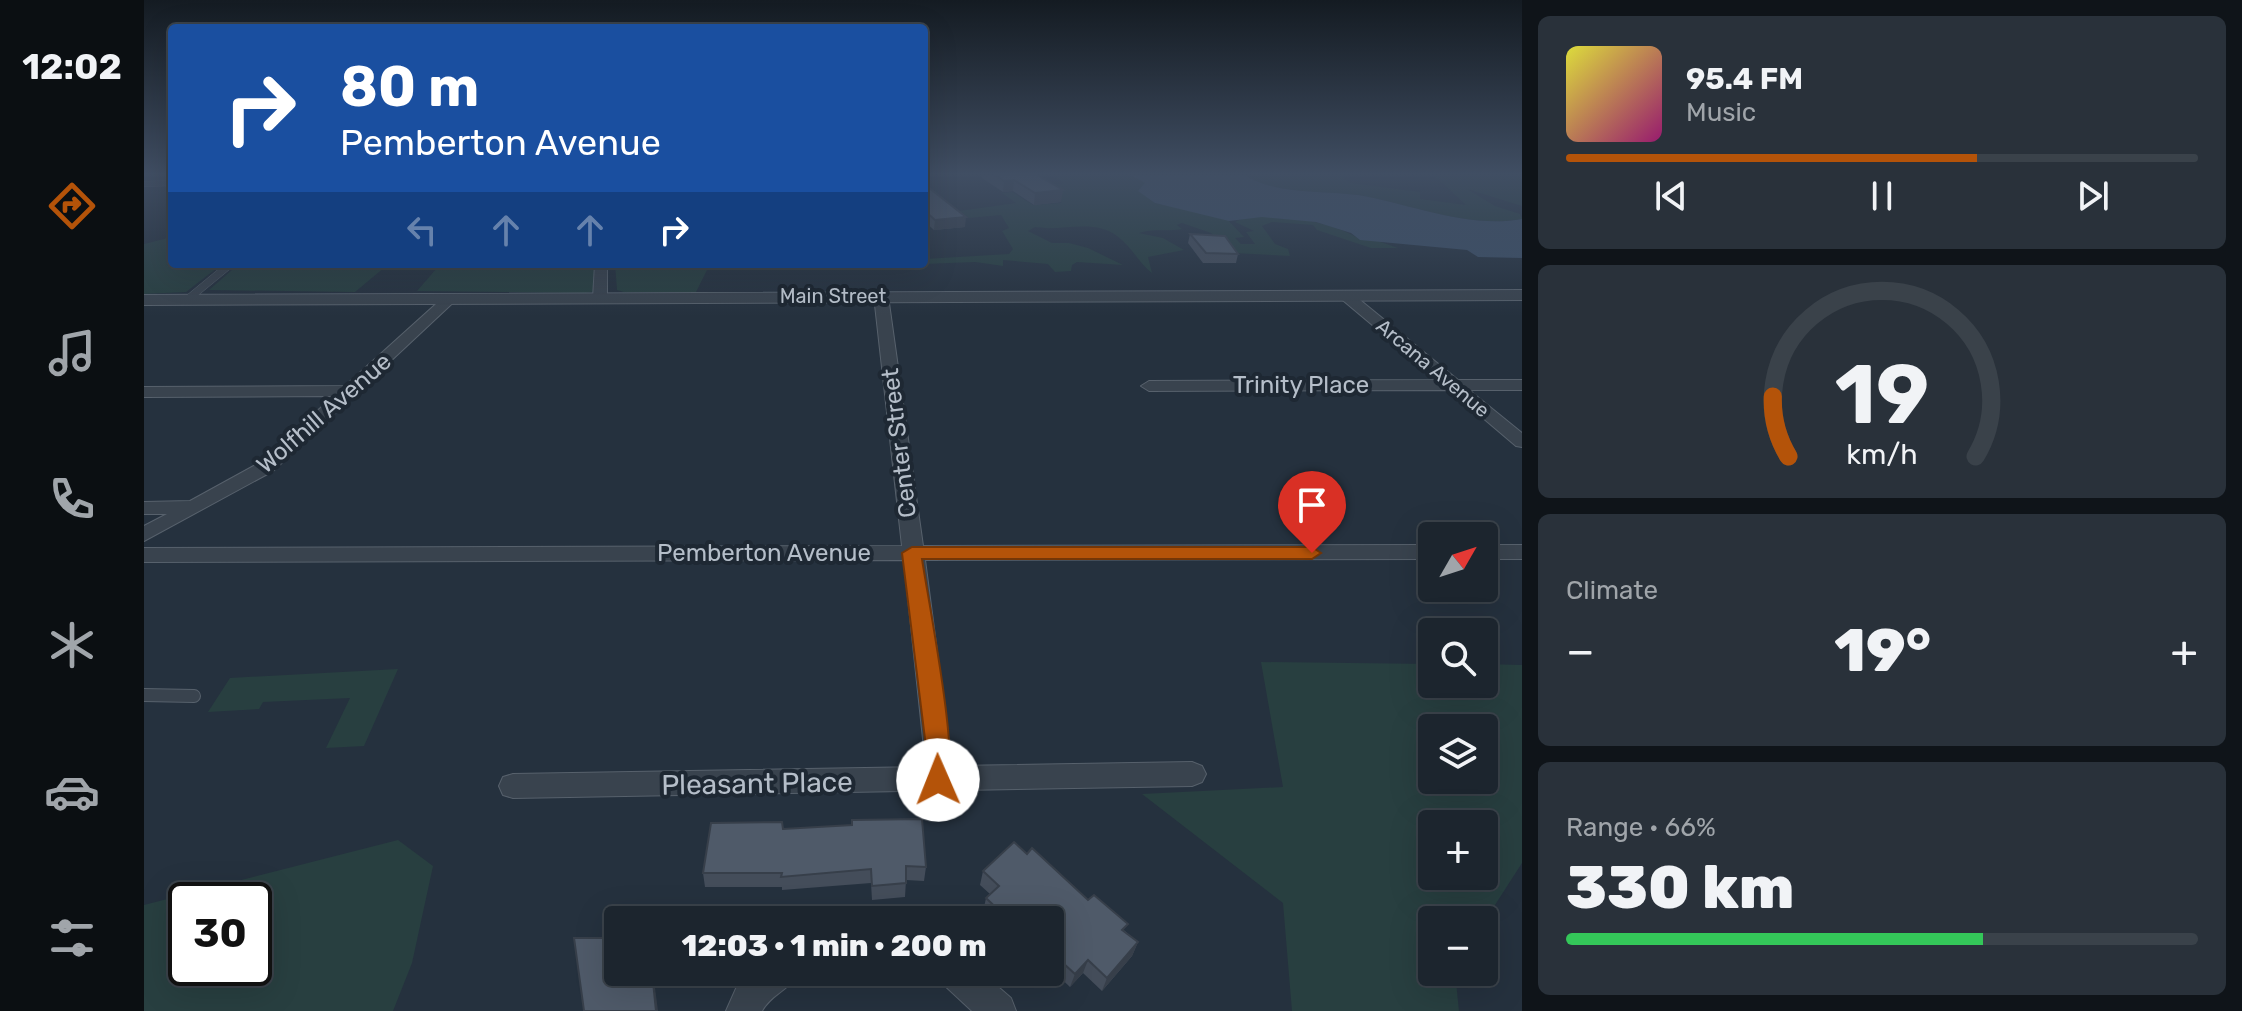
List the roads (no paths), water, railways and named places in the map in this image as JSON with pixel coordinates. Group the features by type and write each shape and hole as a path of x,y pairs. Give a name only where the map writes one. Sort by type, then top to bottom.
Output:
{"street":[{"path":"600,298 601,268"},
{"name":"Arcana Avenue","path":"1344,294 1522,442"},
{"name":"Main Street","path":"144,300 1522,295"},
{"name":"Center Street","path":"881,296 937,739 938,780"},
{"name":"Wolfhill Avenue","path":"144,535 266,467 451,298"},
{"name":"Trinity Place","path":"1149,386 1522,385"},
{"path":"144,392 350,391"},
{"path":"144,508 194,507"},
{"name":"Pemberton Avenue","path":"144,555 1418,552"},
{"path":"1498,552 1522,552"},
{"name":"Pleasant Place","path":"513,786 1192,774"},
{"path":"744,1011 756,986"},
{"path":"970,986 998,1011"}],"lane":[{"path":"188,299 225,268"},
{"path":"144,695 194,696"}],"water":[{"path":"1317,222 1522,222 1522,258 1478,257 1467,250 1360,240 1351,233"}]}
